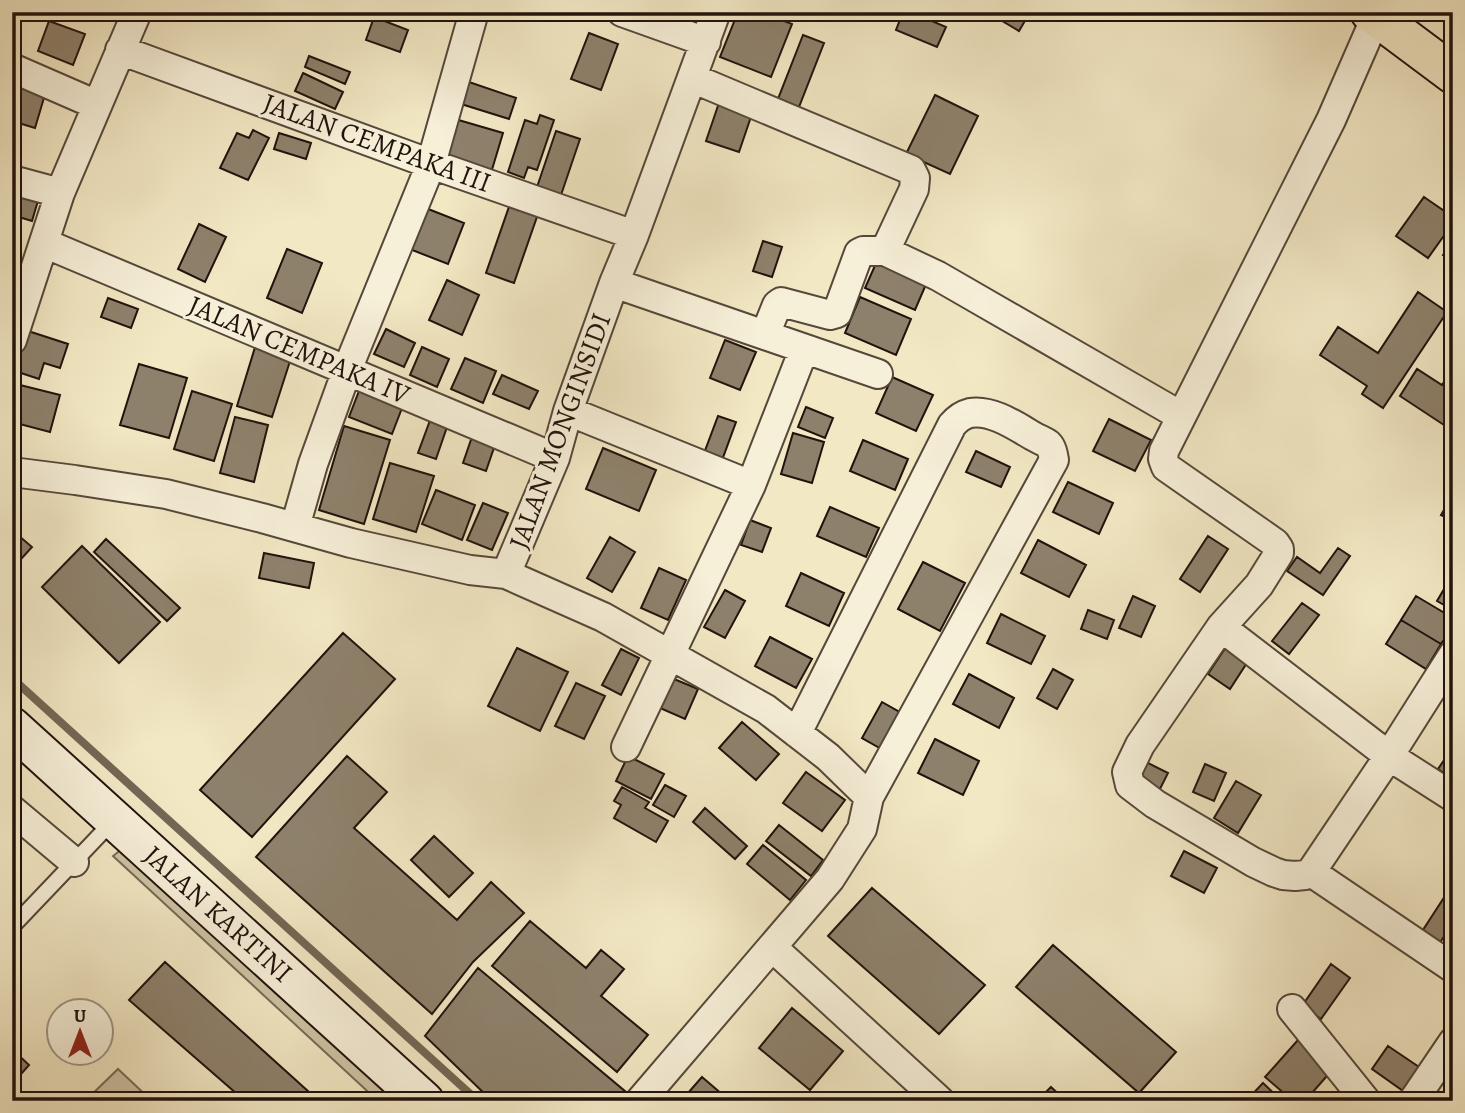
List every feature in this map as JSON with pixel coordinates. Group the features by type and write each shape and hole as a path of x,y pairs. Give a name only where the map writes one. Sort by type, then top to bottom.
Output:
{"main road":[{"path":"1373,15 1453,74"},
{"name":"JALAN KARTINI","path":"12,727 424,1101"}],"street":[{"path":"295,527 313,464 348,370 431,164 474,12"},
{"path":"622,12 706,42"},
{"name":"JALAN MONGINSIDI","path":"12,472 166,494 351,543 470,570 506,574 555,458 568,411 614,283 716,12"},
{"path":"12,340 60,193 120,50 127,15"},
{"path":"1373,15 1331,120 1164,452 1166,467 1275,543 1279,549 1277,558 1259,585 1221,627 1140,745 1127,772 1130,785 1156,804 1253,862 1283,875 1305,875 1311,872 1453,654"},
{"name":"JALAN CEMPAKA III","path":"120,50 634,235"},
{"path":"12,68 97,105"},
{"path":"692,78 911,170 915,178 913,191 885,251"},
{"path":"12,180 60,193"},
{"name":"JALAN CEMPAKA IV","path":"44,243 555,458"},
{"path":"765,335 777,304 781,302 830,315 837,313 859,254 885,251 938,276 1181,416"},
{"path":"614,283 878,373"},
{"path":"626,747 751,485 804,349"},
{"path":"568,411 751,485"},
{"path":"640,1101 830,879 855,842 862,829 869,797 1054,460 1049,445 995,416 983,413 972,412 960,416 952,425 797,733"},
{"path":"506,574 603,617 766,709 828,757 869,797"},
{"path":"1221,627 1389,755 1453,797"},
{"path":"12,810 74,862"},
{"path":"1311,872 1453,968"},
{"path":"772,947 940,1101"},
{"path":"1292,1009 1366,1101"},
{"path":"1413,1101 1453,1042"}],"lane":[{"path":"12,927 114,820"}],"shaded area":[{"path":"127,845 409,1101 378,1101 113,856"},
{"path":"118,1069 152,1101 85,1101"}],"building":[{"path":"738,12 761,12 792,24 771,77 720,57"},
{"path":"903,12 911,12 946,27 937,47 896,30"},
{"path":"987,12 1030,12 1019,31"},
{"path":"374,17 408,30 400,52 366,40"},
{"path":"49,21 85,34 73,65 38,51"},
{"path":"589,33 618,44 601,90 571,79"},
{"path":"803,35 824,43 799,107 778,99"},
{"path":"309,56 350,72 345,84 305,67"},
{"path":"303,73 343,92 335,109 295,91"},
{"path":"12,81 46,91 35,128 12,121"},
{"path":"466,81 516,98 509,119 458,103"},
{"path":"722,94 755,105 739,152 706,141"},
{"path":"935,95 978,116 950,174 906,154"},
{"path":"540,115 554,120 537,170 528,167 524,178 508,172 525,120 537,124"},
{"path":"455,119 503,133 491,173 443,158"},
{"path":"253,130 269,138 248,180 220,168 237,133 249,138"},
{"path":"556,131 580,139 561,195 537,187"},
{"path":"279,133 311,143 306,159 274,149"},
{"path":"12,186 40,194 32,221 12,215"},
{"path":"1424,197 1453,217 1453,223 1428,258 1396,236"},
{"path":"511,201 539,211 514,283 486,273"},
{"path":"423,207 464,223 448,264 407,248"},
{"path":"199,224 226,237 205,282 178,269"},
{"path":"763,241 782,247 772,277 753,271"},
{"path":"1453,242 1453,263 1443,255"},
{"path":"287,249 322,263 302,313 267,298"},
{"path":"877,261 927,282 915,310 865,288"},
{"path":"447,280 479,295 462,335 429,320"},
{"path":"1418,292 1447,312 1383,408 1362,394 1367,386 1320,355 1338,327 1378,353"},
{"path":"860,297 911,319 896,355 845,333"},
{"path":"108,298 138,309 131,328 101,317"},
{"path":"386,329 415,343 404,367 374,354"},
{"path":"25,330 68,344 60,368 44,363 39,379 12,370"},
{"path":"725,340 756,352 740,390 710,378"},
{"path":"256,344 292,355 272,417 237,406"},
{"path":"422,347 449,359 437,387 410,375"},
{"path":"465,358 496,371 483,403 451,389"},
{"path":"139,364 187,378 169,438 120,425"},
{"path":"1453,368 1453,419 1447,427 1400,396 1417,369 1442,385"},
{"path":"502,375 538,391 529,409 493,394"},
{"path":"892,377 933,395 916,431 876,413"},
{"path":"12,383 60,395 50,432 12,422"},
{"path":"192,391 232,404 214,461 174,449"},
{"path":"359,391 402,408 392,434 349,417"},
{"path":"806,407 833,418 825,438 798,427"},
{"path":"432,415 449,421 436,459 418,453"},
{"path":"718,416 736,422 721,463 703,456"},
{"path":"235,417 268,425 254,482 220,473"},
{"path":"1109,419 1151,440 1135,471 1093,451"},
{"path":"344,426 390,440 364,524 319,510"},
{"path":"474,431 497,439 486,471 463,463"},
{"path":"793,433 824,442 812,483 781,474"},
{"path":"863,440 908,459 895,490 850,471"},
{"path":"603,448 656,470 639,511 586,489"},
{"path":"976,451 1010,467 1001,487 966,472"},
{"path":"390,463 434,476 416,532 373,519"},
{"path":"1068,482 1113,503 1099,534 1053,512"},
{"path":"436,490 475,505 462,540 422,524"},
{"path":"1453,498 1453,521 1441,515"},
{"path":"483,503 508,513 492,550 467,540"},
{"path":"830,507 879,528 866,557 817,536"},
{"path":"750,520 771,528 762,552 741,545"},
{"path":"12,530 32,547 12,569"},
{"path":"1208,536 1228,549 1200,592 1180,579"},
{"path":"610,537 635,552 612,592 587,578"},
{"path":"106,539 180,608 167,621 94,552"},
{"path":"1038,540 1086,565 1069,597 1021,573"},
{"path":"82,546 160,622 119,663 42,587"},
{"path":"1338,548 1350,556 1323,595 1287,571 1297,557 1320,573"},
{"path":"264,553 314,563 309,588 259,578"},
{"path":"923,562 965,583 940,631 898,609"},
{"path":"659,568 686,580 668,620 641,608"},
{"path":"801,573 844,593 829,626 786,606"},
{"path":"1453,574 1453,610 1437,601"},
{"path":"725,590 745,601 725,638 704,627"},
{"path":"1133,596 1155,606 1141,637 1119,628"},
{"path":"1416,596 1453,618 1453,626 1441,644 1401,620"},
{"path":"1302,603 1319,615 1289,654 1272,641"},
{"path":"1088,610 1114,620 1107,639 1081,629"},
{"path":"1001,614 1045,636 1031,664 987,643"},
{"path":"1401,620 1441,644 1426,669 1386,644"},
{"path":"343,633 395,679 252,837 200,790"},
{"path":"770,637 812,659 796,688 755,666"},
{"path":"1230,641 1252,655 1230,689 1208,674"},
{"path":"517,648 568,672 540,731 488,706"},
{"path":"621,649 639,658 621,695 602,685"},
{"path":"1053,669 1073,680 1057,709 1037,698"},
{"path":"969,674 1014,698 999,728 953,704"},
{"path":"674,679 698,689 685,719 660,708"},
{"path":"576,683 605,696 584,739 555,726"},
{"path":"882,702 903,714 883,750 862,738"},
{"path":"742,722 779,754 756,780 719,748"},
{"path":"935,739 979,761 963,795 918,773"},
{"path":"1453,747 1453,779 1438,769"},
{"path":"347,756 387,792 354,828 457,920 491,882 524,913 473,962 432,1014 256,857"},
{"path":"628,756 664,774 651,799 616,781"},
{"path":"1142,760 1168,773 1160,789 1134,777"},
{"path":"1205,764 1226,773 1214,801 1193,792"},
{"path":"806,772 845,800 822,831 783,803"},
{"path":"1236,781 1261,795 1238,833 1214,818"},
{"path":"665,785 686,796 674,817 653,805"},
{"path":"622,787 649,802 645,808 668,821 656,842 614,818 621,805 614,801"},
{"path":"705,808 747,846 735,859 693,822"},
{"path":"779,825 823,860 811,876 766,841"},
{"path":"434,836 473,873 449,897 411,860"},
{"path":"763,845 806,880 790,900 747,864"},
{"path":"1184,851 1217,868 1204,893 1171,876"},
{"path":"872,888 985,985 939,1034 828,936"},
{"path":"1447,893 1453,897 1453,923 1439,944 1421,933"},
{"path":"530,921 586,968 601,950 624,969 601,996 648,1035 617,1072 492,966"},
{"path":"1053,945 1176,1052 1139,1093 1016,987"},
{"path":"165,962 319,1101 245,1101 129,1000"},
{"path":"1331,964 1350,978 1321,1019 1302,1006"},
{"path":"478,968 626,1092 619,1101 492,1101 425,1036"},
{"path":"792,1008 843,1051 810,1090 759,1048"},
{"path":"1298,1040 1333,1069 1305,1101 1293,1101 1265,1077"},
{"path":"1388,1046 1422,1069 1406,1093 1372,1069"},
{"path":"12,1049 29,1065 14,1082 12,1080"},
{"path":"702,1077 730,1101 681,1101"},
{"path":"1263,1083 1282,1101 1246,1101"},
{"path":"1453,1085 1453,1101 1443,1101"},
{"path":"1051,1087 1066,1101 1037,1101"}],"waterway":[{"path":"12,678 478,1101"}]}
